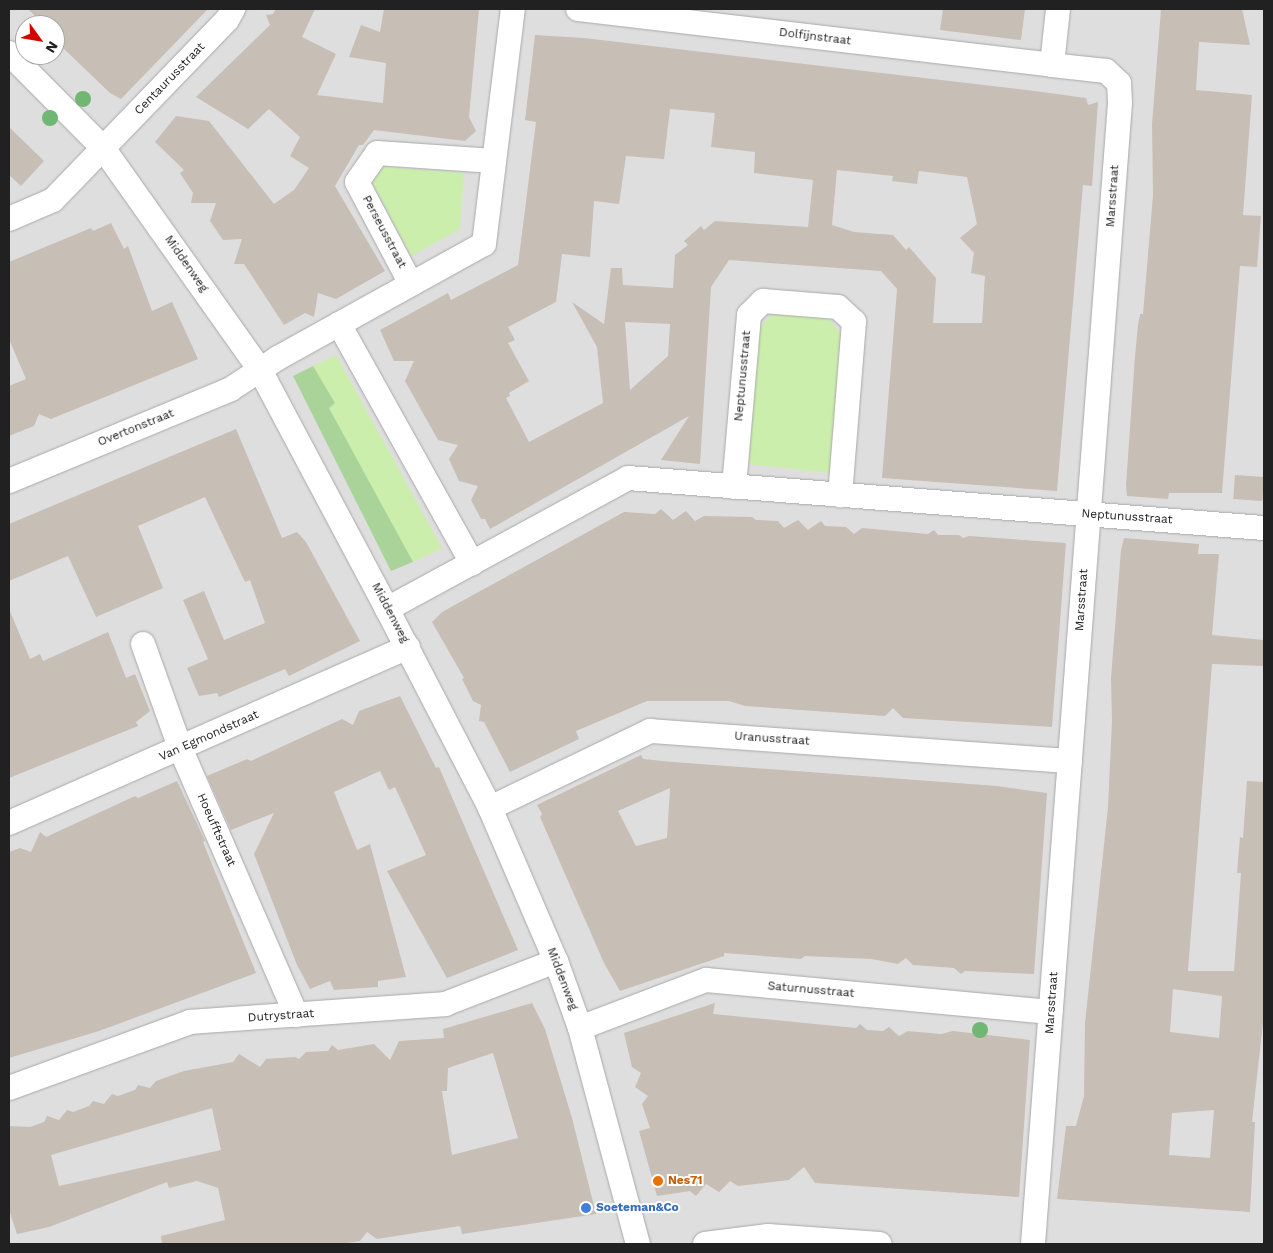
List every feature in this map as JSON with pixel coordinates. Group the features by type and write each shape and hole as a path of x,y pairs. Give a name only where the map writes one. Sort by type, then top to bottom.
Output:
{"street":[{"name":"Centaurusstraat","path":"9,219 52,200 227,20 233,9"},
{"name":"Perseusstraat","path":"260,370 484,244 512,9"},
{"name":"Dolfijnstraat","path":"578,9 1052,65"},
{"path":"1052,65 1058,9"},
{"name":"Middenweg","path":"9,53 103,148 260,370 388,609 490,808 556,961 580,1028 638,1244"},
{"name":"Marsstraat","path":"1033,1244 1120,105 1119,83 1106,71 1052,65"},
{"name":"Perseusstraat","path":"411,284 357,182 377,154 494,161"},
{"name":"Neptunusstraat","path":"734,487 749,315 764,301 838,307 854,322 840,494"},
{"path":"339,324 472,563"},
{"name":"Overtonstraat","path":"9,481 231,389 260,370"},
{"name":"Neptunusstraat","path":"388,609 628,478 1264,528"},
{"name":"Hoeufftstraat","path":"143,644 181,750 296,1014"},
{"name":"Van Egmondstraat","path":"9,823 26,813 181,750 408,647"},
{"name":"Uranusstraat","path":"490,808 650,731 1070,761"},
{"name":"Dutrystraat","path":"9,1088 190,1022 445,1004 556,961"},
{"name":"Saturnusstraat","path":"580,1028 706,980 1051,1012"},
{"path":"705,1244 767,1240 880,1244"}],"shaded area":[{"path":"9,9 1264,9 1264,1244 9,1244"}],"green space":[{"path":"384,167 464,173 460,229 411,256 372,182"},
{"path":"774,312 828,317 842,336 830,473 749,464 758,329"},
{"path":"336,355 442,548 413,562 359,467 329,408 335,403 313,366"},
{"path":"313,366 335,403 329,408 413,562 391,571 293,376"}],"building":[{"path":"28,9 208,9 121,99 110,93 65,50 65,15 34,15"},
{"path":"276,9 315,9 302,37 336,54 317,95 383,103 386,63 349,57 361,25 380,32 384,9 479,9 469,117 476,131 465,141 374,130 363,145 359,145 335,186 385,271 336,299 318,293 314,317 305,313 284,325 244,264 234,264 242,239 223,240 210,221 216,203 191,203 193,193 180,173 184,170 155,142 176,116 209,121 274,204 294,190 309,168 290,156 300,137 269,109 248,129 196,97 270,25 266,15 273,14"},
{"path":"943,9 1025,9 1021,40 940,30"},
{"path":"1161,9 1242,9 1250,45 1199,42 1196,90 1252,95 1243,215 1261,216 1257,267 1240,266 1222,493 1169,493 1168,499 1127,496 1126,485 1135,356 1140,314 1143,314 1153,195 1152,124"},
{"path":"535,35 584,38 1027,90 1086,98 1088,105 1098,102 1092,186 1083,185 1057,491 882,478 897,289 881,271 729,260 711,287 700,464 661,460 689,416 490,529 485,519 481,519 471,500 478,486 459,481 449,459 458,445 438,440 405,381 414,361 394,361 380,330 448,293 451,300 518,265 536,122 525,120","holes":["670,109 715,113 711,147 755,152 754,173 813,180 808,227 715,221 704,230 701,226 684,241 688,245 675,255 673,288 623,285 622,268 611,268 604,324 572,302 597,347 603,403 529,442 506,398 510,396 509,393 529,381 508,343 515,340 508,327 556,302 562,254 590,257 594,201 619,204 626,156 664,159","837,170 893,176 892,181 917,184 919,171 967,177 977,224 960,238 974,253 971,273 985,276 982,323 933,323 936,278 909,247 906,250 893,235 854,232 832,225","625,322 670,324 668,356 630,390"]},
{"path":"9,127 44,161 21,186 9,175"},
{"path":"111,223 124,249 128,246 152,311 172,302 198,359 51,419 39,414 34,426 9,436 9,386 26,379 9,339 9,262 91,228 93,231"},
{"path":"236,429 282,538 297,532 306,542 360,641 289,676 285,669 219,697 217,693 199,696 187,668 208,659 183,600 204,591 224,640 265,623 250,580 245,582 205,497 138,526 163,588 96,617 68,556 9,581 9,524"},
{"path":"1235,475 1264,477 1262,501 1233,499"},
{"path":"661,509 673,520 686,511 695,521 704,516 752,517 756,520 778,521 784,528 798,520 808,530 821,521 825,526 846,527 854,534 862,528 928,534 934,530 938,535 959,535 963,538 969,536 1066,543 1052,727 903,718 893,708 885,716 745,706 729,701 647,701 576,731 579,739 510,772 484,722 479,721 481,705 473,701 462,679 464,678 432,622 442,612 624,512 655,514"},
{"path":"1124,538 1199,544 1198,554 1219,554 1212,635 1264,640 1264,666 1212,664 1188,971 1234,971 1241,873 1237,873 1240,837 1243,838 1247,781 1264,782 1264,1013 1252,1122 1255,1122 1250,1212 1057,1199 1066,1126 1076,1126 1084,1096 1085,1023 1108,807 1112,721 1111,678 1121,550","holes":["1173,989 1222,996 1219,1038 1170,1032","1214,1110 1210,1158 1169,1155 1172,1113"]},
{"path":"9,609 30,659 40,654 43,661 108,632 126,678 135,674 150,711 136,722 138,726 9,778"},
{"path":"400,696 436,768 439,767 518,950 447,978 387,871 426,855 395,787 389,790 380,771 334,792 357,850 370,844 406,977 378,981 378,987 334,990 330,981 310,989 297,965 254,854 274,813 231,830 207,776 247,759 251,761 342,719 353,725 359,711"},
{"path":"641,755 643,759 673,762 997,786 1047,793 1034,974 965,971 961,974 954,968 913,965 906,958 898,964 872,959 805,956 801,959 724,953 724,956 620,991 604,963 540,817 542,814 537,805","holes":["670,788 667,838 636,846 618,811"]},
{"path":"177,781 205,841 203,842 256,973 99,1031 9,1058 9,852 20,848 31,852 40,832 46,837 135,796 138,798"},
{"path":"532,1003 545,1029 572,1118 596,1214 462,1234 460,1226 377,1239 367,1232 360,1241 340,1244 162,1244 161,1236 225,1220 218,1188 197,1181 169,1188 167,1182 49,1227 17,1234 9,1210 9,1126 30,1127 44,1122 47,1116 59,1120 67,1110 73,1112 89,1106 93,1101 104,1104 112,1094 118,1096 135,1090 138,1085 150,1088 156,1081 184,1071 233,1062 239,1054 260,1067 266,1059 295,1057 299,1059 306,1052 328,1051 332,1045 338,1050 374,1044 390,1060 399,1041 444,1038 443,1029","holes":["493,1053 518,1138 452,1155 442,1091 447,1091 448,1068","212,1108 221,1150 59,1186 51,1155"]},
{"path":"715,1003 713,1014 856,1028 860,1024 867,1030 883,1031 889,1027 899,1036 908,1031 941,1034 953,1031 1030,1040 1019,1197 815,1183 804,1167 789,1180 738,1186 730,1181 719,1192 706,1184 696,1196 690,1191 657,1196 639,1131 650,1128 642,1104 648,1096 635,1087 641,1073 632,1067 624,1033"}],"place":[{"name":"Nes71","path":"658,1181"},
{"name":"Soeteman&Co","path":"586,1208"}]}
